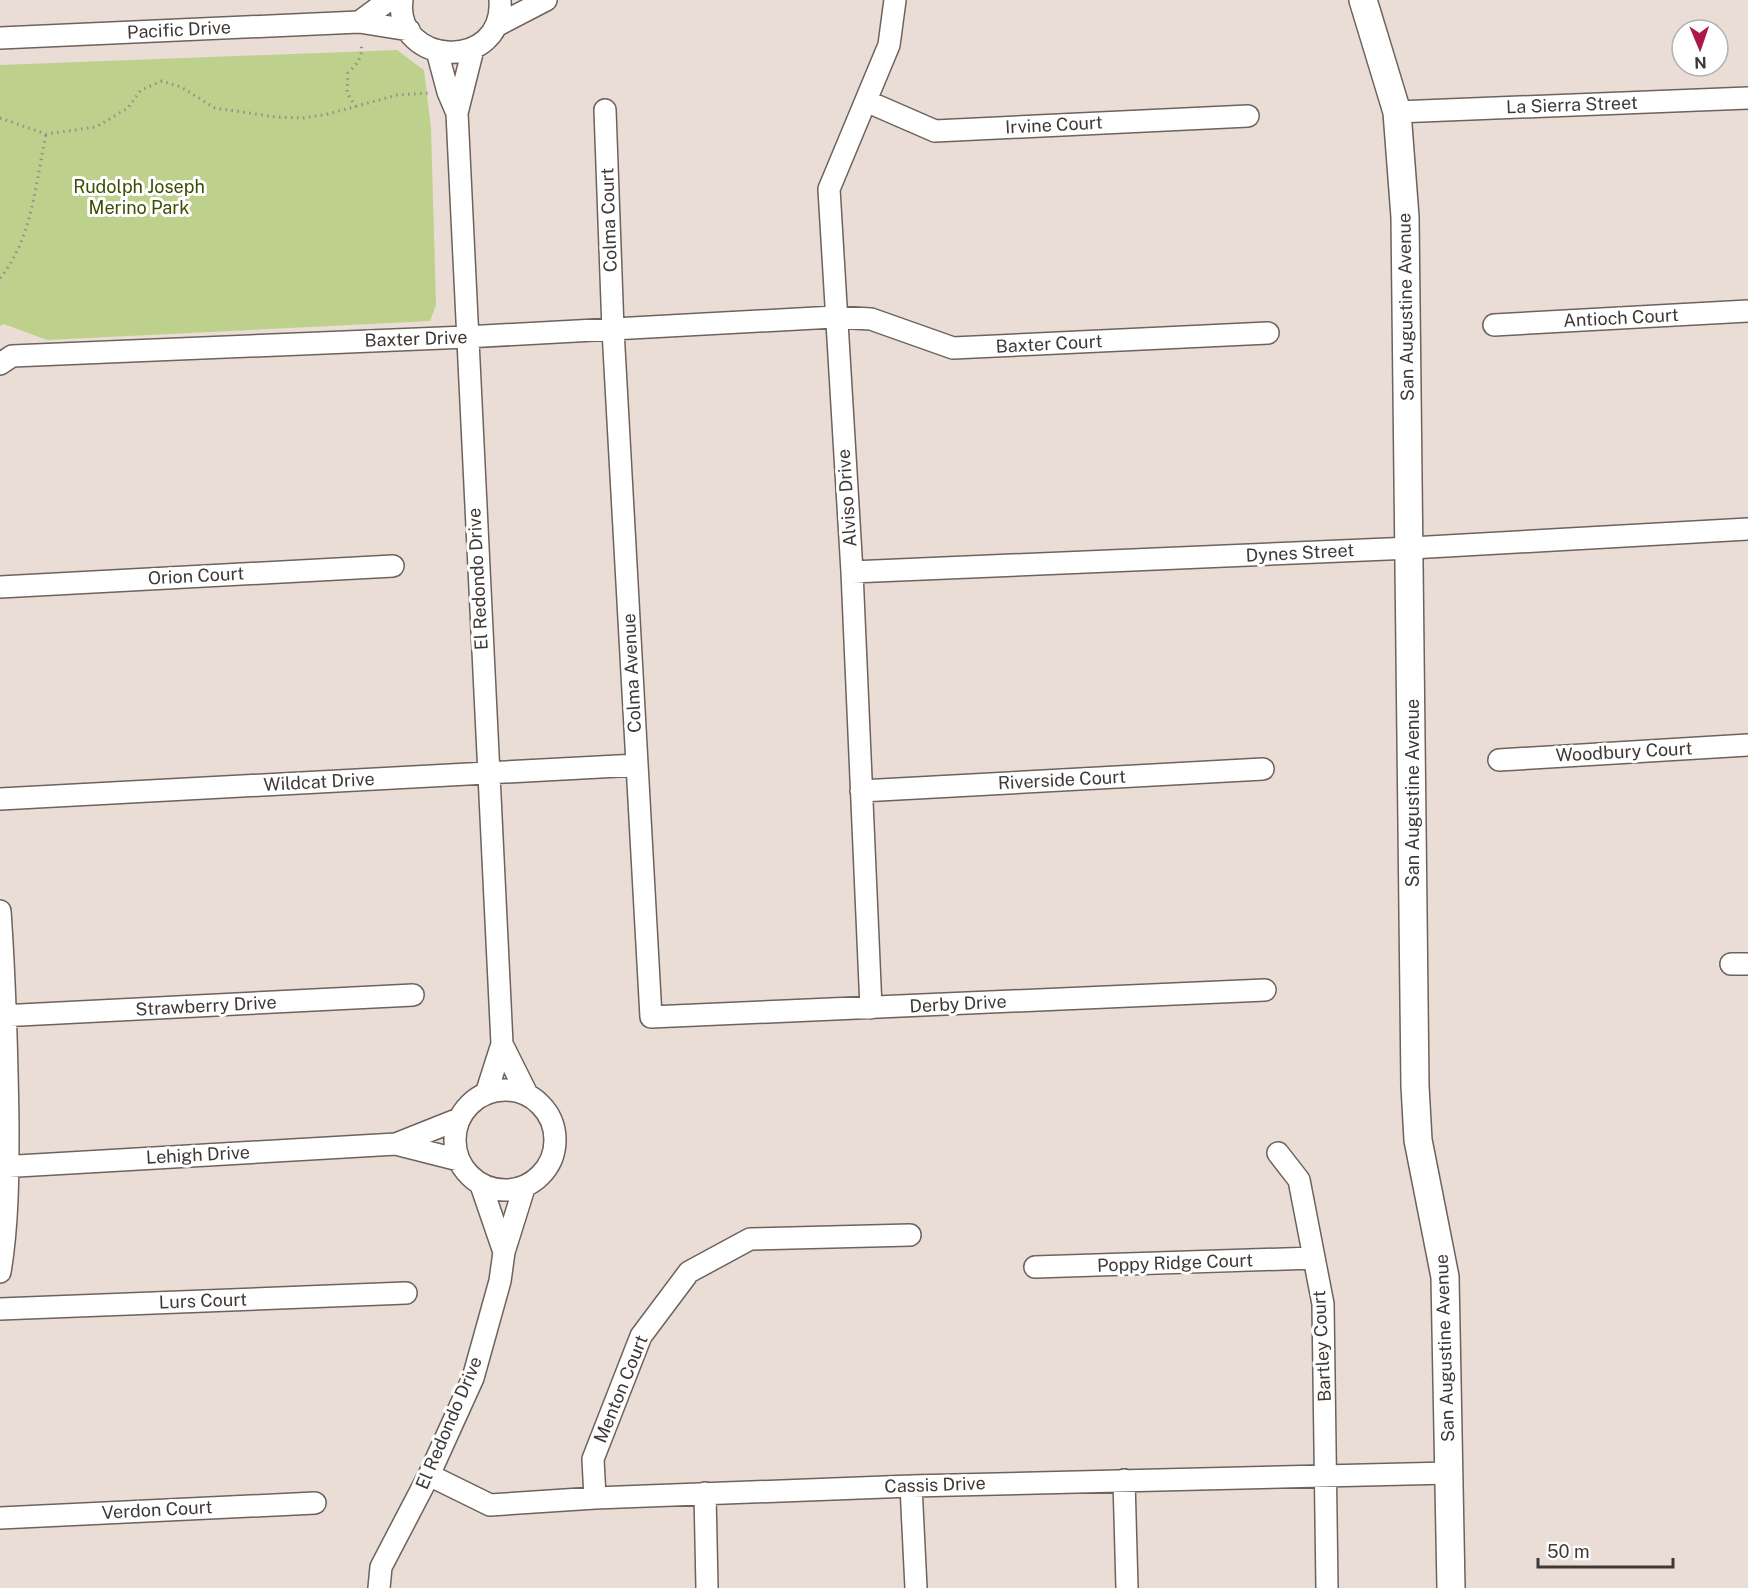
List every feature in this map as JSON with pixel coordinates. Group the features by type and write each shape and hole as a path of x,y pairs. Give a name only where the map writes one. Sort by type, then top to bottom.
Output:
{"street":[{"path":"358,22 388,0"},
{"path":"402,0 405,23 409,30 420,43 447,54 473,49 487,38 496,26 501,10 500,0"},
{"path":"496,26 546,0"},
{"name":"Alviso Drive","path":"871,1008 852,572 834,317 829,189 889,45 895,0"},
{"name":"San Augustine Avenue","path":"1363,0 1397,112 1405,217 1411,548 1414,1086 1418,1140 1445,1277 1451,1588"},
{"name":"Pacific Drive","path":"0,38 358,22 409,30"},
{"name":"El Redondo Drive","path":"473,49 457,113 466,337 502,1044 486,1094"},
{"name":"El Redondo Drive","path":"437,51 448,92 457,113"},
{"name":"La Sierra Street","path":"1397,112 1748,98"},
{"name":"Irvine Court","path":"866,101 935,131 1248,116"},
{"name":"Colma Court","path":"606,110 613,330"},
{"name":"Antioch Court","path":"1494,325 1748,311"},
{"name":"Baxter Drive","path":"0,364 12,356 466,337 834,317"},
{"name":"Baxter Court","path":"834,317 871,319 953,348 1268,333"},
{"name":"Colma Avenue","path":"613,330 651,1017"},
{"name":"Dynes Street","path":"852,572 1411,548 1748,529"},
{"name":"Orion Court","path":"0,587 393,566"},
{"name":"Woodbury Court","path":"1500,760 1748,745"},
{"name":"Wildcat Drive","path":"0,799 637,765"},
{"name":"Riverside Court","path":"861,791 1263,769"},
{"path":"0,911 4,1016 5,1242 0,1272"},
{"name":"Derby Drive","path":"651,1017 1265,990"},
{"name":"Strawberry Drive","path":"4,1016 413,995"},
{"name":"El Redondo Drive","path":"502,1044 527,1094"},
{"path":"513,1090 527,1094 541,1104 551,1118 556,1134 555,1150 549,1166 538,1179 524,1188 502,1190 481,1185 468,1174 459,1160 455,1133 459,1119 470,1104 486,1094 513,1090"},
{"name":"Lehigh Drive","path":"396,1144 459,1119"},
{"name":"Lehigh Drive","path":"4,1167 396,1144 459,1160"},
{"name":"Bartley Court","path":"1278,1154 1299,1180 1323,1304 1327,1588"},
{"name":"El Redondo Drive","path":"481,1185 504,1252"},
{"name":"El Redondo Drive","path":"379,1588 381,1567 429,1475 473,1378 500,1281 504,1252 524,1188"},
{"name":"Menton Court","path":"595,1498 592,1459 641,1336 689,1272 750,1239 910,1235"},
{"name":"Poppy Ridge Court","path":"1035,1267 1314,1258"},
{"name":"Lurs Court","path":"0,1309 406,1293"},
{"name":"Cassis Drive","path":"429,1475 490,1505 705,1493 911,1486 1449,1473"},
{"path":"1124,1480 1127,1588"},
{"path":"911,1486 916,1588"},
{"path":"705,1493 707,1588"},
{"name":"Verdon Court","path":"0,1518 315,1503"}],"path":[{"path":"356,107 346,93 348,73 358,64 362,53 358,22"},
{"path":"0,118 46,134 96,127 128,108 141,90 162,81 181,87 215,108 276,117 303,118 356,107 397,95 448,92"},
{"path":"0,278 9,268 25,229 46,134"}],"green space":[{"name":"Rudolph Joseph Merino Park","path":"397,50 424,70 431,128 436,305 430,321 47,340 4,324 0,326 0,65"}]}
